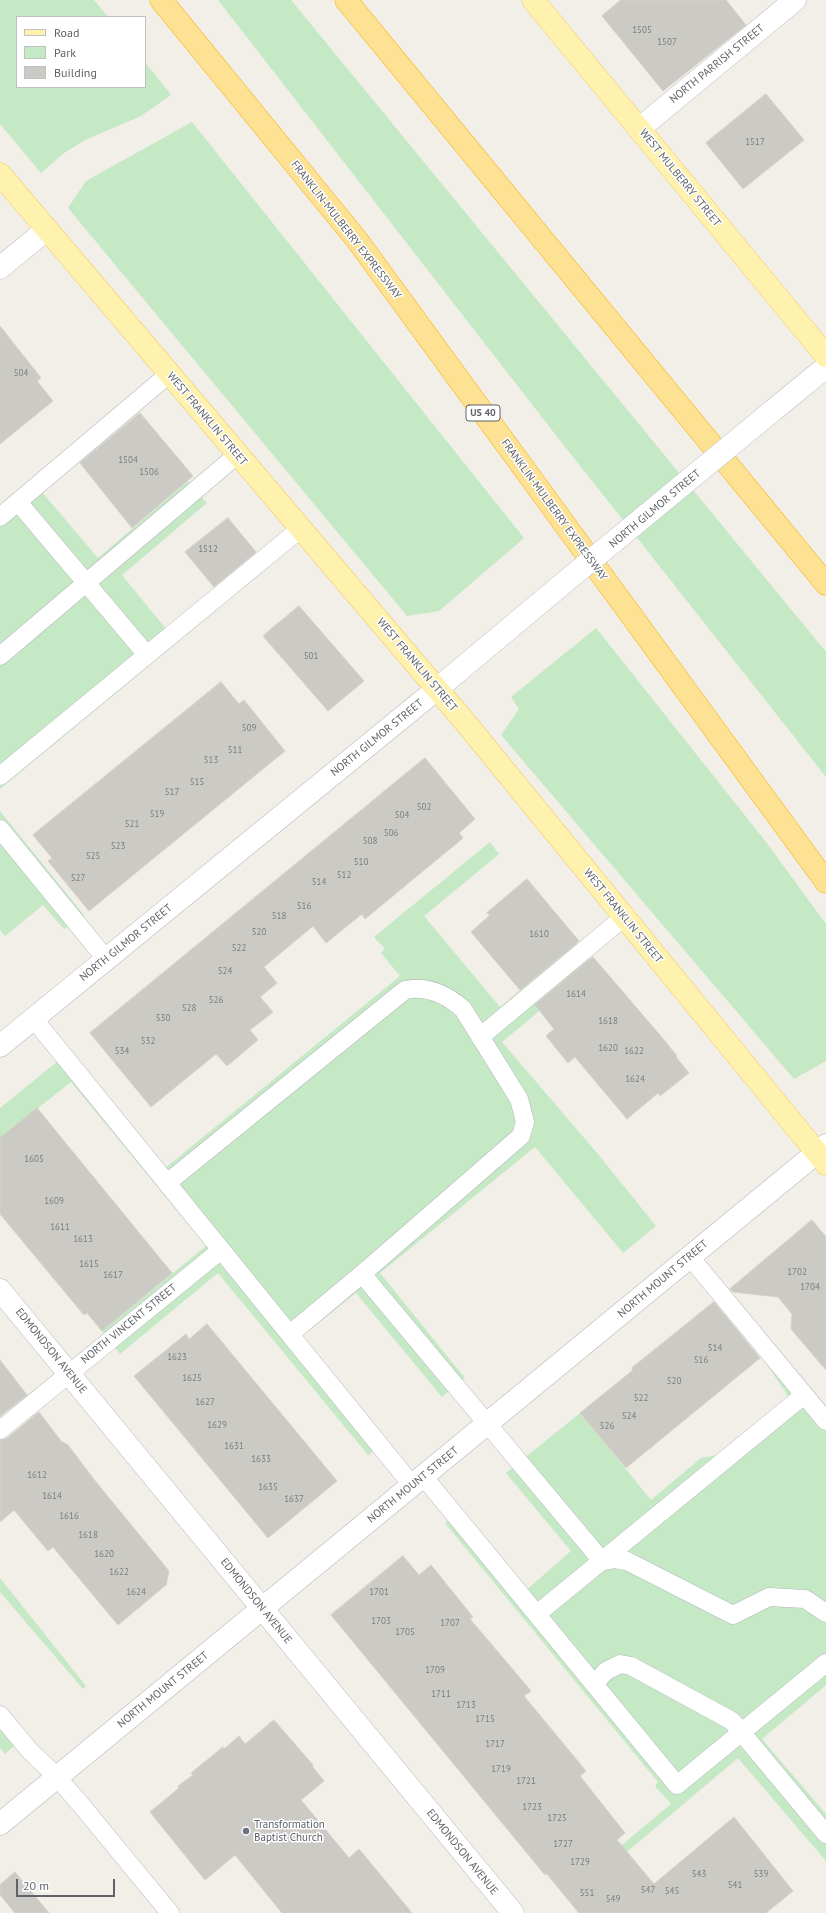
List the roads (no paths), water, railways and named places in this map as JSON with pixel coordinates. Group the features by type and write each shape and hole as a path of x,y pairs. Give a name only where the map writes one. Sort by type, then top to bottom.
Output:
{"highway":[{"name":"FRANKLIN-MULBERRY EXPRESSWAY","path":"161,0 357,240 826,882"},
{"path":"346,0 826,584"}],"main road":[{"name":"WEST MULBERRY STREET","path":"533,0 826,356"},
{"name":"WEST FRANKLIN STREET","path":"0,174 300,529 437,688 624,917 823,1154"}],"street":[{"name":"NORTH PARRISH STREET","path":"639,129 795,0"},
{"path":"0,268 46,230"},
{"name":"NORTH GILMOR STREET","path":"0,1046 826,367"},
{"name":"NORTH MOUNT STREET","path":"0,1824 488,1424 690,1256 823,1154"},
{"name":"EDMONDSON AVENUE","path":"0,1290 513,1913"}],"lane":[{"path":"0,517 169,374"},
{"path":"0,656 238,455"},
{"path":"18,502 147,655"},
{"path":"0,776 300,529"},
{"path":"0,829 106,958"},
{"path":"480,1037 624,917"},
{"path":"167,1183 405,990 416,987 436,991 451,999 463,1009 519,1099 525,1122 521,1136 362,1274 290,1334"},
{"path":"33,1018 290,1334 418,1481 537,1614 677,1785 826,1663"},
{"name":"NORTH VINCENT STREET","path":"0,1430 222,1250"},
{"path":"690,1256 826,1421"},
{"path":"362,1274 602,1561"},
{"path":"537,1614 804,1394"},
{"path":"602,1561 615,1559 627,1562 733,1614 769,1597 805,1599 826,1613"},
{"path":"594,1684 606,1671 620,1664 631,1666 732,1721 826,1834"},
{"path":"0,1715 30,1751 57,1777 170,1913"}],"place":[{"name":"Transformation Baptist Church","path":"246,1831"}]}
